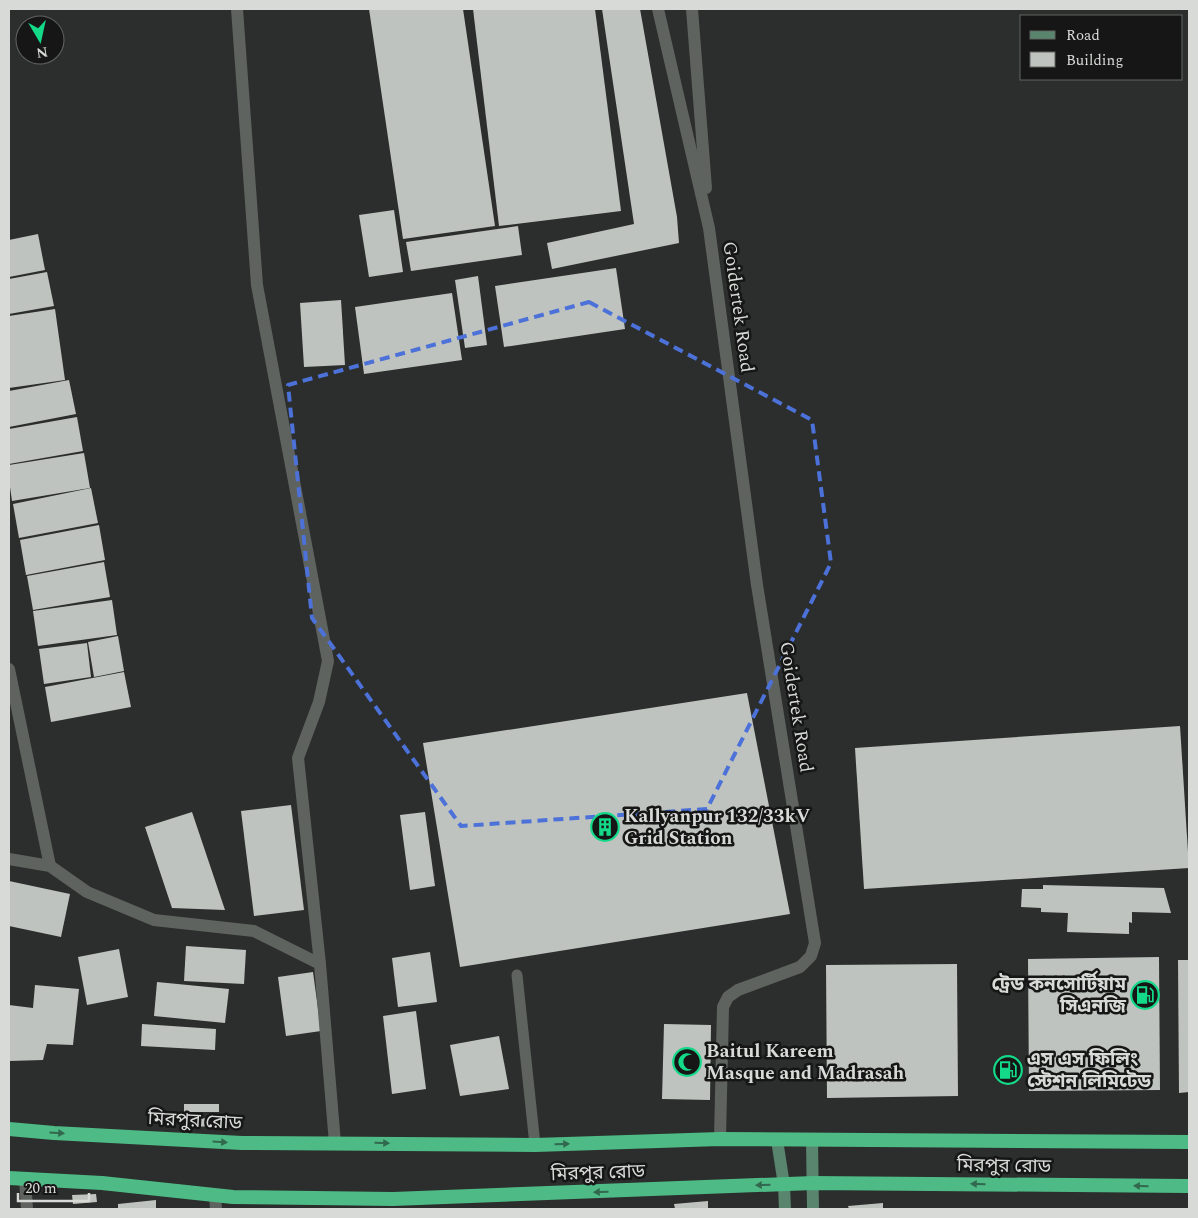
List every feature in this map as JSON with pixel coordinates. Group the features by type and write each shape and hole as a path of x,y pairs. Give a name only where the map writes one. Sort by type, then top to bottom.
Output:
{"highway":[{"name":"মিরপুর রোড","path":"9,1129 242,1143 535,1145 720,1139 1189,1142"},
{"name":"মিরপুর রোড","path":"9,1178 102,1183 233,1197 393,1200 813,1183 1189,1186"}],"main road":[{"path":"777,1140 784,1184 785,1209"},
{"path":"812,1141 813,1209"}],"street":[{"path":"238,9 257,285 328,661 319,702 298,758 320,964 335,1143"},
{"name":"Goidertek Road","path":"658,9 709,228"},
{"name":"Goidertek Road","path":"692,9 709,228 757,585 815,943 811,956 800,967 738,990 728,997 723,1007 720,1139"},
{"path":"9,669 50,866"},
{"path":"9,858 50,866 87,892 154,920 254,931 320,964"},
{"path":"25,1178 27,1209"},
{"path":"215,1195 216,1209"}],"lane":[{"path":"517,975 535,1145"}],"highlighted area":[{"path":"589,302 812,420 831,563 707,809 461,826 312,618 288,385"}],"building":[{"path":"369,9 463,9 495,226 403,239"},
{"path":"473,9 595,9 621,211 499,226"},
{"path":"602,9 640,9 677,217 679,243 552,269 547,243 634,224"},
{"path":"394,210 403,272 369,277 359,215"},
{"path":"518,226 522,255 411,271 406,242"},
{"path":"38,234 45,270 9,277 9,240"},
{"path":"616,268 625,329 504,347 495,286"},
{"path":"47,272 54,306 9,314 9,279"},
{"path":"478,276 487,345 465,348 455,280"},
{"path":"452,293 462,360 364,374 355,307"},
{"path":"341,300 345,365 304,367 300,303"},
{"path":"55,309 65,380 9,388 9,316"},
{"path":"69,380 76,414 9,427 9,391"},
{"path":"77,417 83,451 9,464 9,429"},
{"path":"84,453 90,488 12,501 9,465"},
{"path":"91,488 98,523 19,538 13,504"},
{"path":"99,525 105,560 26,575 20,540"},
{"path":"104,562 110,597 33,610 27,576"},
{"path":"112,600 117,635 38,646 33,611"},
{"path":"118,636 124,671 94,677 88,642"},
{"path":"87,643 91,677 44,684 39,649"},
{"path":"124,672 131,707 51,722 45,687"},
{"name":"Kallyanpur 132/33kV Grid Station","path":"747,693 790,914 460,967 423,743"},
{"path":"1180,726 1189,868 864,889 855,748"},
{"path":"291,805 304,910 254,916 241,811"},
{"path":"192,812 225,910 172,908 145,827"},
{"path":"425,812 435,886 410,890 400,815"},
{"path":"9,881 70,894 61,937 9,926"},
{"path":"1043,885 1164,888 1171,913 1132,912 1132,923 1129,922 1129,934 1067,932 1068,913 1041,912 1041,908 1021,907 1022,889 1043,889"},
{"path":"186,946 246,950 244,984 184,981"},
{"path":"119,949 128,997 87,1005 78,957"},
{"path":"430,952 437,1002 398,1007 392,958"},
{"path":"1159,957 1160,1090 1029,1091 1028,959"},
{"path":"1178,960 1189,960 1189,1092 1179,1093"},
{"path":"957,964 958,1096 827,1098 826,965"},
{"path":"313,972 321,1031 286,1036 278,977"},
{"path":"157,982 229,989 225,1023 154,1016"},
{"path":"35,985 79,989 73,1045 47,1044 43,1060 9,1061 9,1005 33,1008"},
{"path":"416,1011 426,1089 392,1094 383,1016"},
{"path":"142,1024 216,1029 215,1050 141,1046"},
{"name":"Baitul Kareem Masque and Madrasah","path":"664,1024 711,1025 710,1100 662,1099"},
{"path":"499,1036 509,1089 460,1096 450,1045"},
{"path":"184,1104 219,1104 219,1112 184,1112"},
{"path":"222,1117 222,1125 196,1127 196,1119"},
{"path":"96,1194 97,1202 73,1204 72,1195"},
{"path":"156,1200 156,1209 118,1209 118,1204"},
{"path":"708,1201 708,1209 675,1209 674,1204"},
{"path":"883,1203 883,1209 849,1209 848,1206"}],"place":[{"name":"Kallyanpur 132/33kV Grid Station","path":"605,827"},
{"name":"ট্রেড কনসোর্টিয়াম সিএনজি","path":"1145,995"},
{"name":"Baitul Kareem Masque and Madrasah","path":"687,1062"},
{"name":"এস এস ফিলিং স্টেশন লিমিটেড","path":"1008,1070"}]}
